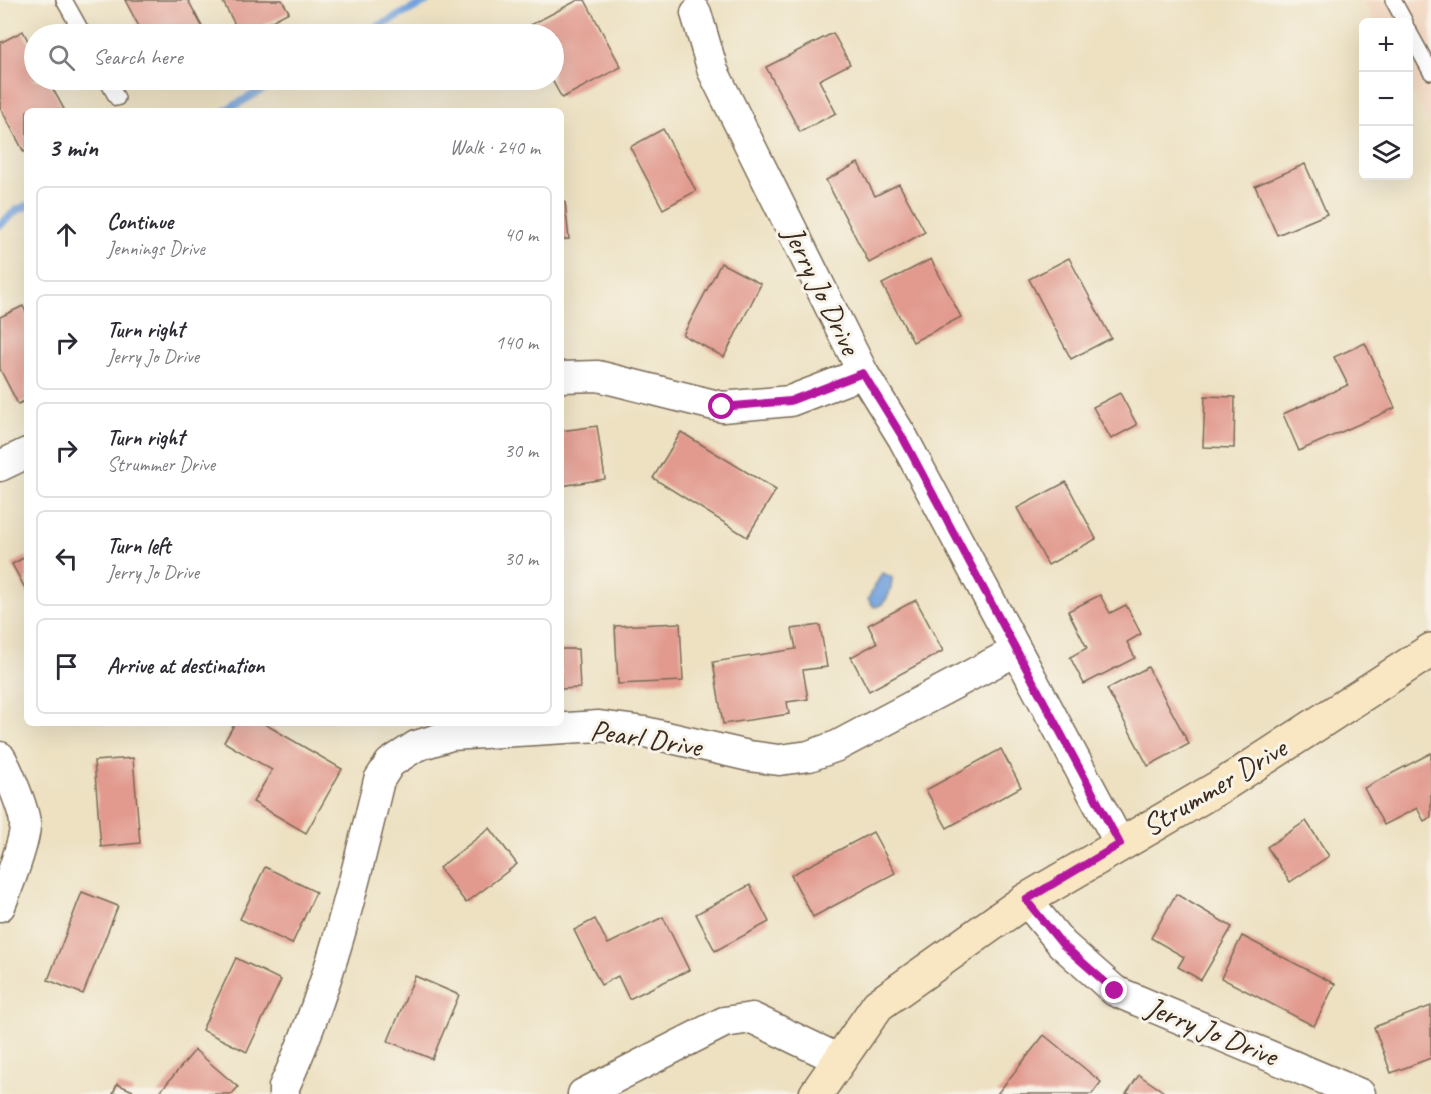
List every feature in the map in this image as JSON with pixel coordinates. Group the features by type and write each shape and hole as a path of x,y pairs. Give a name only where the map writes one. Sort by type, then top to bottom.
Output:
{"main road":[{"name":"Strummer Drive","path":"816,1094 838,1059 878,1005 1026,900 1226,783 1431,650"}],"street":[{"name":"Jerry Jo Drive","path":"696,13 713,71 863,373 903,438 1120,844"},
{"path":"564,376 598,376 722,407 790,401 863,373"},
{"path":"0,466 24,454"},
{"name":"Pearl Drive","path":"284,1094 284,1087 307,1036 344,926 379,780 390,763 416,746 451,735 599,726 645,732 749,756 779,760 809,756 837,746 1016,651"},
{"path":"0,758 6,766 26,824 8,887 0,906"},
{"name":"Jerry Jo Drive","path":"1026,900 1062,944 1115,991 1360,1094"},
{"path":"583,1094 724,1022 733,1020 752,1018 838,1059"}],"lane":[{"path":"64,0 77,24"},
{"path":"1393,0 1403,18"},
{"path":"1413,39 1431,72"},
{"path":"113,90 117,98"}],"shaded area":[{"path":"1363,0 1431,0 1431,127 1413,93 1413,18 1373,18"}],"water":[{"path":"882,573 892,577 891,587 882,604 874,607 868,599"}],"building":[{"path":"125,0 188,0 201,24 138,24"},
{"path":"222,0 282,0 289,12 266,24 235,24"},
{"path":"578,0 585,0 621,67 562,98 558,90 564,90 564,24 533,24"},
{"path":"23,31 24,90 53,90 63,108 24,108 24,152 0,107 0,43"},
{"path":"833,33 850,64 819,80 836,113 800,132 766,67"},
{"path":"663,129 696,191 663,209 630,147"},
{"path":"858,163 875,196 899,184 925,232 869,263 826,180"},
{"path":"1305,164 1327,214 1277,235 1255,186"},
{"path":"564,202 565,202 569,239 564,240"},
{"path":"1069,258 1111,338 1071,359 1029,279"},
{"path":"931,259 961,317 913,342 882,284"},
{"path":"721,263 761,284 724,357 683,335"},
{"path":"23,306 24,308 24,401 18,404 0,369 0,317"},
{"path":"1365,343 1395,408 1299,451 1283,414 1348,385 1334,357"},
{"path":"1120,393 1137,425 1111,439 1093,407"},
{"path":"1205,396 1235,397 1234,448 1203,447"},
{"path":"597,426 605,479 564,486 564,431"},
{"path":"681,432 776,490 747,537 653,478"},
{"path":"1066,482 1096,539 1048,565 1017,508"},
{"path":"24,558 24,586 12,564"},
{"path":"1100,595 1110,613 1126,605 1141,634 1127,642 1135,658 1084,684 1070,657 1087,648 1068,611"},
{"path":"916,600 943,651 869,691 851,657 877,643 868,625"},
{"path":"680,623 683,681 618,684 615,626"},
{"path":"820,625 827,667 803,670 808,699 787,702 789,714 723,724 713,662 796,649 792,629"},
{"path":"564,649 578,649 580,688 564,689"},
{"path":"1148,667 1189,744 1148,766 1107,689"},
{"path":"233,726 268,726 342,769 306,833 253,802 272,770 224,742"},
{"path":"1001,749 1021,787 947,828 926,790"},
{"path":"1431,753 1431,817 1424,821 1417,808 1384,825 1364,788"},
{"path":"133,758 140,843 101,847 94,761"},
{"path":"1306,821 1329,856 1290,882 1267,847"},
{"path":"490,828 517,864 466,903 439,868"},
{"path":"873,832 895,873 813,917 791,875"},
{"path":"265,867 316,892 292,944 240,919"},
{"path":"750,885 769,922 715,951 696,914"},
{"path":"82,892 118,906 83,994 48,980"},
{"path":"1176,894 1232,927 1201,980 1178,967 1184,957 1151,938"},
{"path":"663,917 689,970 629,999 618,976 601,985 574,930 595,919 608,944"},
{"path":"1242,936 1335,984 1314,1026 1221,978"},
{"path":"236,958 281,980 247,1052 202,1030"},
{"path":"415,976 459,995 432,1059 388,1041"},
{"path":"1431,1006 1431,1058 1391,1073 1374,1027"},
{"path":"1044,1035 1101,1082 1092,1094 997,1094"},
{"path":"195,1050 238,1087 232,1094 158,1094"},
{"path":"1139,1075 1167,1094 1126,1094"},
{"path":"117,1084 133,1091 132,1094 113,1094"}],"waterway":[{"path":"383,24 429,0"},
{"path":"230,108 262,90"},
{"path":"0,225 17,210 24,207"}],"route":[{"path":"722,407 790,401 863,373 903,438 943,518 1120,844 1026,900 1062,944 1115,991"}]}
